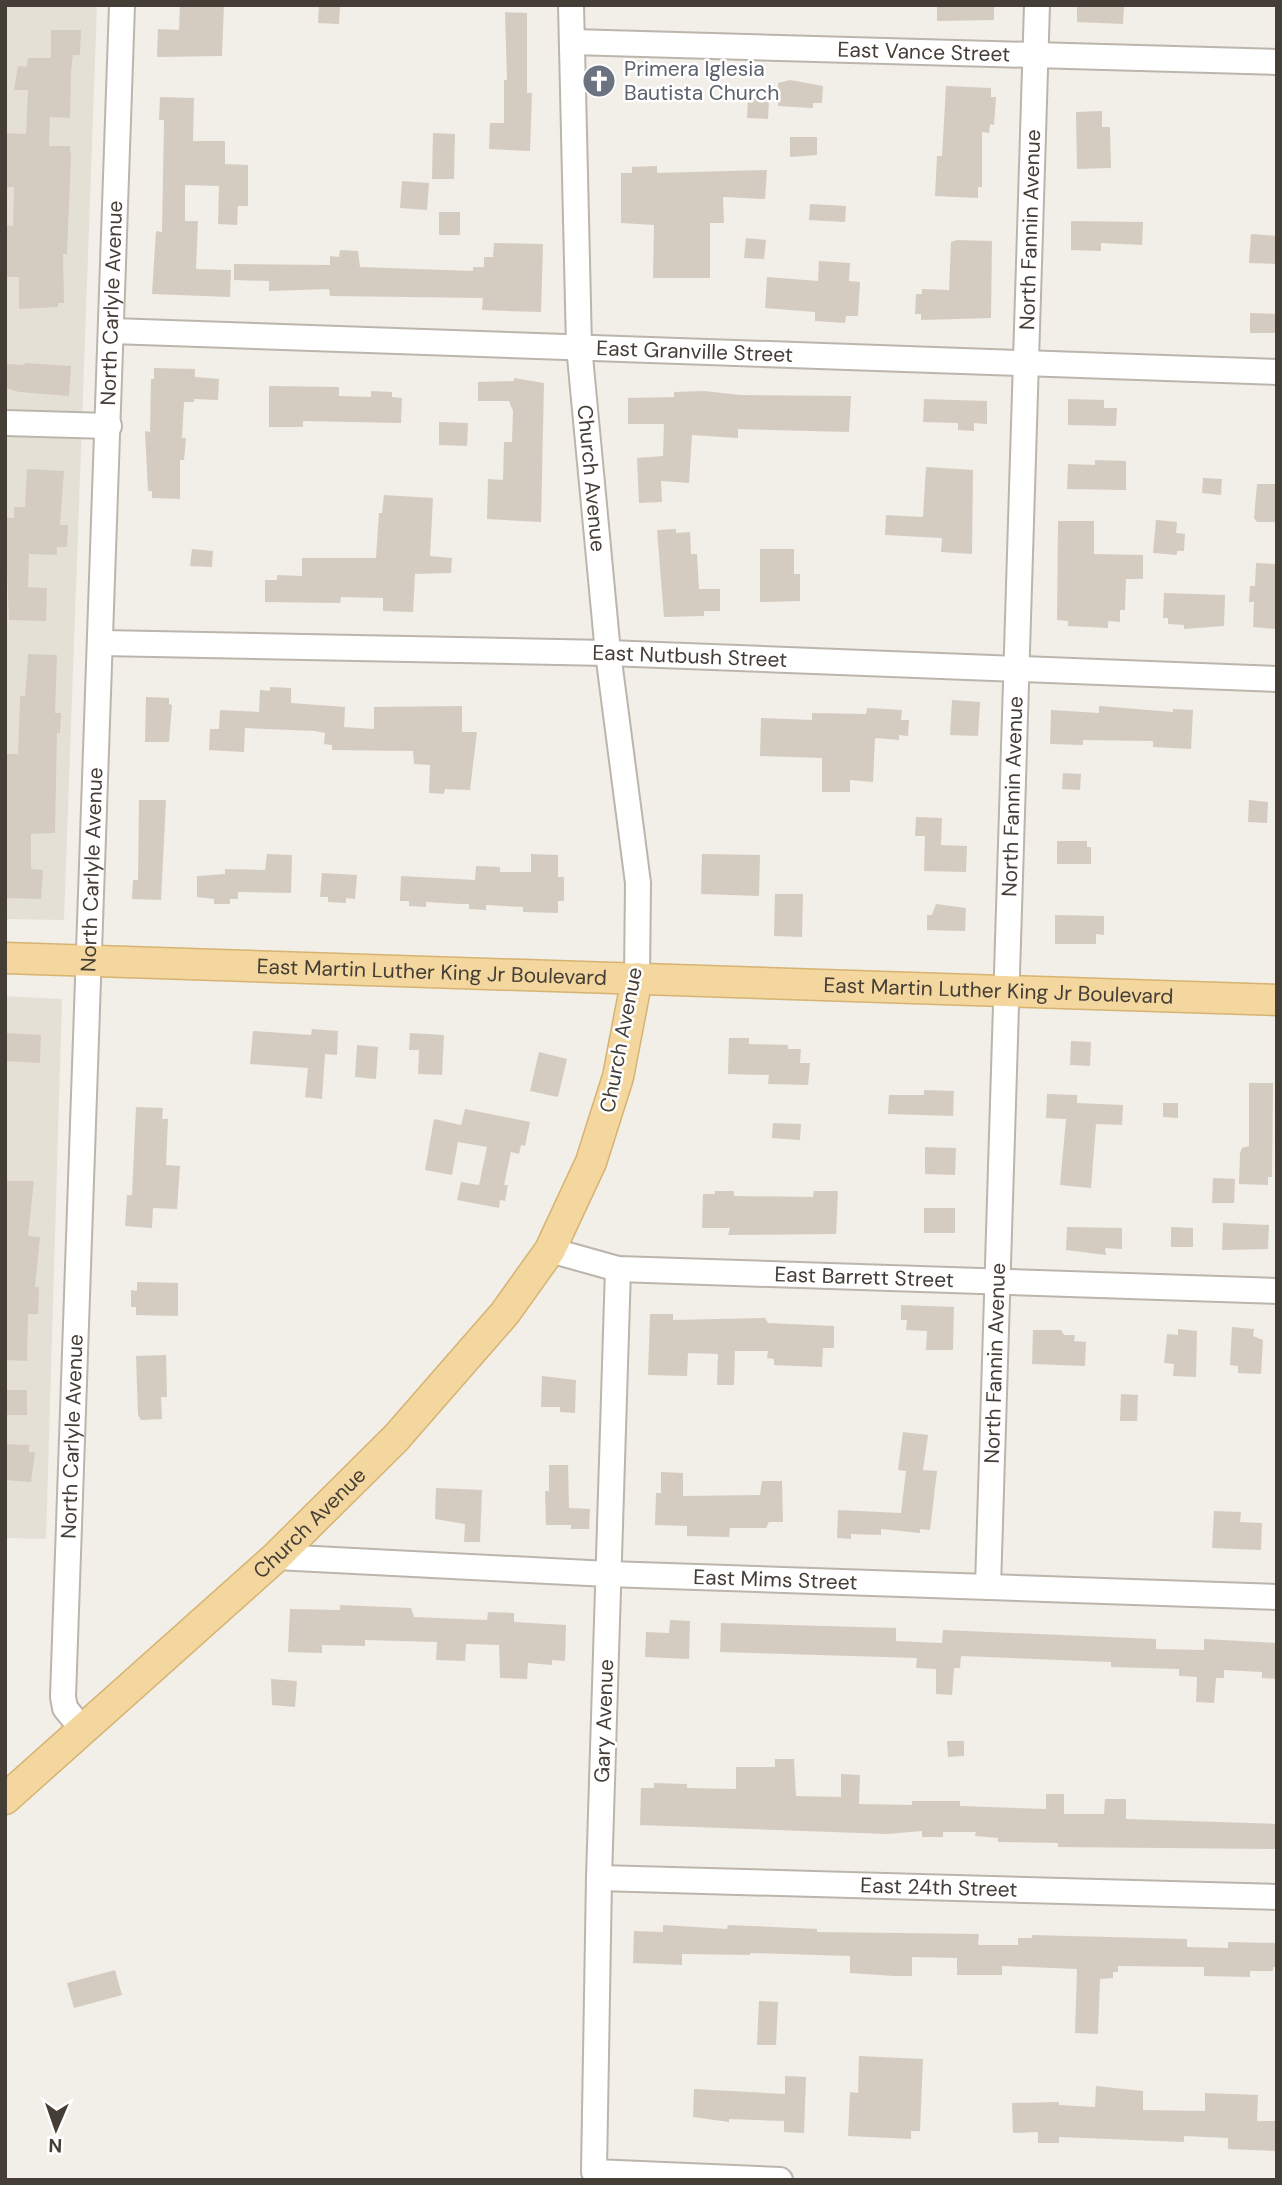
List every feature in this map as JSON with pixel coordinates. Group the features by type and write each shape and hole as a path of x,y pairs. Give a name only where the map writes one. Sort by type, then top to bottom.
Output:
{"main road":[{"name":"East Martin Luther King Jr Boulevard","path":"5,958 1277,1000"},
{"name":"Church Avenue","path":"5,1799 82,1729 177,1649 276,1557 445,1384 505,1313 550,1250 578,1195 618,1077 637,978"}],"street":[{"name":"North Carlyle Avenue","path":"82,1729 65,1708 63,1697 91,961 122,5"},
{"name":"Church Avenue","path":"571,5 579,346 608,653 638,883 637,978"},
{"name":"North Fannin Avenue","path":"988,1587 996,1281 1009,990 1015,668 1037,5"},
{"name":"East Vance Street","path":"572,42 1036,53 1277,62"},
{"name":"East Granville Street","path":"112,331 1277,372"},
{"path":"5,423 109,426"},
{"name":"East Nutbush Street","path":"102,643 608,653 1277,679"},
{"name":"East Barrett Street","path":"550,1250 618,1269 1277,1291"},
{"name":"Gary Avenue","path":"618,1269 599,1878 594,2172 780,2180"},
{"name":"East Mims Street","path":"276,1557 608,1574 1277,1597"},
{"name":"East 24th Street","path":"599,1878 1277,1897"}],"shaded area":[{"path":"5,5 97,5 64,920 5,919"},
{"path":"5,996 62,999 46,1539 5,1538"}],"building":[{"path":"180,5 224,5 222,56 157,57 158,29 179,30"},
{"path":"319,5 340,5 339,24 318,23"},
{"path":"937,5 994,5 994,20 937,21"},
{"path":"1124,5 1123,24 1077,22 1077,6"},
{"path":"505,12 527,13 527,93 532,93 530,151 489,149 490,123 504,123 504,80 507,80"},
{"path":"51,30 81,30 80,55 73,55 70,118 50,117 49,146 70,146 71,157 67,254 63,254 64,303 58,303 58,307 19,309 19,277 5,277 5,225 13,226 14,187 5,187 5,133 26,134 28,90 14,90 18,66 27,67 28,58 51,58"},
{"path":"790,80 823,86 822,103 813,103 813,108 778,106 778,83"},
{"path":"946,86 991,88 991,97 996,97 994,125 990,124 989,133 982,132 982,187 978,187 978,198 935,196 937,156 942,156"},
{"path":"160,97 194,98 193,141 225,141 225,164 248,165 248,206 238,206 237,225 218,224 219,186 185,185 185,221 198,221 196,269 231,270 230,297 152,294 156,231 162,232 164,120 159,120"},
{"path":"748,98 769,99 768,119 747,118"},
{"path":"1102,111 1102,127 1110,127 1111,168 1077,169 1076,112"},
{"path":"433,133 455,134 454,179 432,179"},
{"path":"790,137 817,137 817,155 790,157"},
{"path":"657,166 657,173 767,170 765,199 723,197 724,223 710,223 710,278 653,278 654,225 621,223 621,173 632,173 632,167"},
{"path":"402,181 429,183 427,210 400,208"},
{"path":"810,204 846,206 845,222 809,220"},
{"path":"439,212 460,212 460,235 439,235"},
{"path":"1071,221 1143,222 1142,245 1101,243 1101,251 1071,250"},
{"path":"1251,234 1277,236 1277,264 1249,263"},
{"path":"746,238 766,240 764,259 744,258"},
{"path":"992,241 991,318 921,320 921,314 915,314 916,294 922,294 922,289 949,290 951,242"},
{"path":"494,243 543,244 541,312 482,310 483,298 330,296 329,289 269,291 269,281 234,280 234,264 330,265 330,256 339,257 340,250 358,251 360,267 473,271 473,267 484,267 484,257 493,257"},
{"path":"819,261 850,263 849,281 860,282 858,316 846,316 845,323 815,321 815,312 765,308 767,277 818,281"},
{"path":"1250,313 1277,314 1277,333 1250,333"},
{"path":"7,364 71,366 69,396 19,392 6,388"},
{"path":"154,368 195,369 195,377 219,379 218,400 194,399 194,402 184,402 182,438 186,438 184,460 180,460 180,499 152,498 152,491 148,491 145,431 150,432 151,379 154,379"},
{"path":"514,378 544,383 541,522 487,519 488,479 503,480 504,442 512,442 513,411 509,401 478,401 478,382 514,381"},
{"path":"269,386 339,387 339,396 371,397 371,391 392,392 392,397 402,398 401,423 303,421 303,427 269,427"},
{"path":"704,391 740,395 851,396 849,432 738,429 738,438 692,435 689,483 661,481 662,502 639,503 637,458 663,456 664,424 628,424 628,398 674,397 674,392"},
{"path":"924,399 987,401 987,424 974,423 974,431 958,430 958,423 923,422"},
{"path":"1068,399 1104,400 1104,408 1117,408 1116,426 1068,425"},
{"path":"439,422 468,423 467,446 439,445"},
{"path":"1095,460 1126,461 1126,490 1067,489 1068,464 1095,465"},
{"path":"926,467 973,470 972,554 941,552 942,538 885,535 886,515 923,517"},
{"path":"27,469 64,471 60,525 68,525 67,547 57,547 57,555 29,554 28,587 47,588 46,621 9,620 5,518 14,518 14,507 25,507"},
{"path":"1203,478 1222,479 1221,495 1202,493"},
{"path":"1257,484 1277,484 1277,522 1257,522 1254,518"},
{"path":"384,495 433,498 430,556 452,558 451,573 415,574 413,612 383,611 383,598 341,597 340,603 265,602 265,580 277,580 277,575 302,576 302,558 376,558 379,513 382,513"},
{"path":"1156,520 1177,522 1176,533 1185,534 1184,551 1177,551 1177,555 1153,553"},
{"path":"1058,521 1094,521 1094,554 1143,555 1143,579 1126,579 1125,610 1120,610 1120,622 1108,621 1108,628 1068,626 1068,621 1057,620"},
{"path":"676,529 676,533 690,532 691,554 697,554 699,589 720,589 720,611 704,611 704,616 664,617 657,530"},
{"path":"192,549 213,551 212,567 190,566"},
{"path":"760,549 794,549 794,574 800,574 800,601 760,602"},
{"path":"1256,563 1277,564 1276,629 1253,627 1254,602 1249,602 1250,586 1255,586"},
{"path":"1164,593 1225,595 1224,626 1184,629 1184,625 1168,624 1168,618 1163,618"},
{"path":"28,654 57,655 55,713 61,713 60,733 57,733 55,833 31,834 31,869 43,870 41,899 5,898 6,754 18,754 20,696 25,696"},
{"path":"270,687 291,688 291,703 345,707 344,727 374,729 374,707 462,706 462,732 477,732 470,790 445,789 444,794 429,793 430,765 414,764 413,751 332,750 332,745 324,744 325,733 315,731 245,728 244,752 209,750 210,729 219,729 220,710 259,712 260,690 270,691"},
{"path":"146,697 169,698 169,704 172,705 169,742 145,742"},
{"path":"952,700 980,702 978,736 950,735"},
{"path":"1099,706 1173,712 1173,709 1193,710 1191,749 1153,747 1153,741 1083,740 1083,745 1050,744 1051,710 1099,713"},
{"path":"867,708 902,710 901,720 909,720 908,736 899,735 899,740 875,738 873,782 850,780 850,792 822,792 822,758 760,756 761,718 812,720 812,713 866,714"},
{"path":"1063,773 1081,774 1080,790 1062,789"},
{"path":"139,800 166,800 161,900 132,899 133,880 138,880"},
{"path":"1249,800 1268,802 1267,823 1248,822"},
{"path":"916,817 942,818 941,845 967,846 966,872 924,871 925,836 915,836"},
{"path":"1057,841 1087,841 1087,847 1091,847 1091,864 1057,864"},
{"path":"267,854 292,855 291,893 238,892 238,899 230,899 230,904 214,904 214,899 197,897 197,876 225,874 225,869 265,870"},
{"path":"531,854 558,855 558,877 564,877 564,901 558,901 558,913 523,912 523,907 486,905 486,910 469,909 469,904 426,902 426,907 409,906 409,901 400,901 401,876 475,880 476,866 500,867 500,872 531,872"},
{"path":"702,854 760,855 759,896 701,894"},
{"path":"322,873 357,875 355,899 346,898 346,903 328,902 328,897 320,897"},
{"path":"775,894 803,894 802,937 774,936"},
{"path":"936,904 966,908 965,931 927,930 927,915 932,915"},
{"path":"1055,915 1104,916 1104,935 1096,934 1096,944 1055,944"},
{"path":"312,1029 338,1031 337,1055 325,1054 322,1099 305,1097 308,1068 250,1064 253,1031 311,1035"},
{"path":"5,1033 41,1035 40,1063 5,1061"},
{"path":"410,1033 444,1035 442,1075 418,1074 419,1050 409,1050"},
{"path":"729,1038 749,1038 749,1044 788,1045 788,1049 801,1049 800,1063 810,1063 808,1085 768,1084 769,1075 728,1074"},
{"path":"1071,1041 1091,1042 1090,1066 1070,1065"},
{"path":"357,1045 378,1047 376,1079 355,1077"},
{"path":"539,1052 567,1059 558,1097 530,1091"},
{"path":"1249,1083 1273,1083 1272,1177 1268,1177 1268,1185 1239,1184 1240,1153 1242,1148 1249,1146"},
{"path":"924,1090 954,1091 953,1116 888,1114 889,1095 924,1095"},
{"path":"1047,1094 1077,1095 1077,1103 1123,1105 1122,1125 1096,1124 1091,1188 1060,1185 1066,1119 1046,1118"},
{"path":"1163,1103 1178,1103 1178,1118 1163,1117"},
{"path":"136,1107 163,1108 162,1119 168,1119 166,1165 180,1166 177,1209 153,1208 152,1228 125,1226 127,1195 132,1195"},
{"path":"465,1109 530,1122 525,1146 521,1145 519,1154 511,1152 504,1185 508,1185 505,1201 500,1200 499,1208 457,1200 461,1182 479,1185 487,1147 458,1142 452,1175 425,1170 434,1119 461,1125"},
{"path":"773,1123 801,1124 800,1140 772,1138"},
{"path":"925,1147 956,1148 955,1175 925,1174"},
{"path":"1213,1178 1235,1179 1234,1203 1212,1203"},
{"path":"5,1181 34,1181 28,1236 40,1237 35,1287 39,1287 38,1314 28,1314 27,1361 5,1360"},
{"path":"715,1191 734,1191 734,1196 813,1197 814,1191 838,1191 836,1234 728,1235 730,1228 702,1228 703,1194 715,1194"},
{"path":"924,1208 955,1208 955,1233 924,1233"},
{"path":"1223,1223 1269,1225 1268,1249 1222,1250"},
{"path":"1067,1227 1122,1228 1122,1249 1105,1248 1106,1255 1066,1250"},
{"path":"1171,1227 1193,1228 1193,1247 1171,1247"},
{"path":"137,1282 178,1283 178,1316 136,1315 136,1307 131,1307 131,1290 137,1291"},
{"path":"901,1305 954,1307 953,1350 926,1350 927,1331 906,1330 907,1320 901,1320"},
{"path":"650,1314 673,1314 673,1320 765,1318 768,1323 834,1326 834,1348 823,1348 822,1367 774,1365 774,1359 767,1358 768,1351 735,1351 734,1385 717,1385 718,1354 688,1353 687,1376 648,1375"},
{"path":"1232,1327 1254,1329 1253,1336 1263,1340 1261,1374 1238,1373 1238,1366 1230,1365"},
{"path":"1178,1329 1197,1331 1196,1377 1173,1376 1174,1364 1164,1363 1167,1334 1178,1335"},
{"path":"1033,1330 1061,1330 1064,1335 1075,1335 1074,1341 1086,1342 1085,1366 1032,1364"},
{"path":"166,1355 167,1397 161,1397 162,1419 141,1420 138,1415 136,1356"},
{"path":"542,1376 576,1380 575,1413 560,1412 560,1407 541,1407"},
{"path":"5,1390 27,1390 27,1415 5,1415"},
{"path":"1121,1394 1138,1395 1137,1421 1120,1421"},
{"path":"903,1432 928,1435 923,1470 937,1471 930,1530 920,1529 920,1533 881,1529 881,1535 851,1534 851,1539 837,1538 838,1510 901,1513 906,1471 898,1470"},
{"path":"5,1444 29,1445 29,1452 35,1452 31,1482 5,1480"},
{"path":"549,1465 568,1465 569,1508 590,1509 589,1529 571,1529 571,1525 546,1525 545,1491 549,1491"},
{"path":"661,1472 683,1473 683,1496 760,1495 762,1481 782,1481 783,1522 769,1522 766,1528 730,1528 729,1537 687,1536 687,1526 655,1525 656,1493 661,1493"},
{"path":"436,1488 482,1490 480,1542 464,1542 465,1524 435,1519"},
{"path":"1214,1511 1241,1512 1240,1522 1262,1523 1261,1550 1212,1548"},
{"path":"340,1605 411,1608 414,1617 487,1620 488,1612 514,1613 514,1622 566,1625 565,1661 552,1660 552,1665 528,1663 527,1679 500,1678 499,1645 466,1644 465,1661 436,1660 437,1642 365,1640 365,1646 322,1645 322,1653 288,1652 290,1609 340,1610"},
{"path":"670,1620 690,1621 689,1659 645,1657 646,1632 669,1633"},
{"path":"721,1623 896,1628 896,1641 942,1643 943,1630 1156,1639 1156,1649 1204,1650 1204,1639 1277,1643 1277,1679 1262,1678 1262,1672 1224,1670 1224,1678 1216,1678 1214,1703 1196,1702 1197,1677 1179,1676 1179,1669 1111,1667 1111,1662 961,1656 960,1668 954,1668 952,1695 936,1694 936,1669 916,1668 917,1658 720,1652"},
{"path":"271,1679 297,1681 295,1707 272,1705"},
{"path":"947,1741 964,1741 964,1756 948,1757"},
{"path":"775,1759 794,1759 796,1796 841,1797 841,1774 860,1775 859,1804 912,1805 912,1801 960,1801 960,1806 1046,1809 1046,1794 1064,1794 1064,1814 1104,1814 1105,1799 1126,1799 1126,1819 1277,1824 1277,1849 1058,1847 1058,1843 998,1842 998,1838 975,1836 976,1832 943,1832 943,1837 922,1837 922,1831 888,1834 640,1825 641,1788 654,1788 654,1783 687,1784 687,1788 736,1789 736,1767 775,1767"},
{"path":"663,1925 727,1929 728,1925 817,1929 817,1932 979,1934 978,1945 1018,1945 1018,1938 1032,1938 1032,1935 1187,1939 1187,1947 1228,1948 1228,1942 1277,1943 1277,1967 1273,1967 1273,1971 1250,1971 1250,1977 1204,1976 1204,1967 1118,1966 1118,1972 1113,1972 1113,1978 1100,1979 1098,2034 1075,2033 1077,1969 1002,1966 1002,1975 957,1975 957,1958 912,1957 912,1976 894,1976 850,1973 850,1956 750,1953 682,1954 682,1965 633,1963 634,1931 663,1932"},
{"path":"115,1970 122,1995 74,2008 67,1983"},
{"path":"759,2001 778,2002 776,2045 757,2045"},
{"path":"859,2056 923,2059 920,2131 911,2131 911,2139 848,2136 850,2092 858,2093"},
{"path":"785,2076 806,2077 804,2133 784,2132 784,2121 729,2119 729,2122 693,2117 694,2089 785,2094"},
{"path":"1096,2086 1143,2091 1143,2110 1205,2111 1205,2093 1258,2095 1257,2121 1277,2121 1277,2151 1228,2149 1228,2138 1184,2136 1184,2142 1059,2137 1059,2143 1038,2143 1038,2132 1013,2133 1012,2103 1059,2102 1059,2105 1095,2107"}],"place":[{"name":"Primera Iglesia Bautista Church","path":"599,81"}]}
